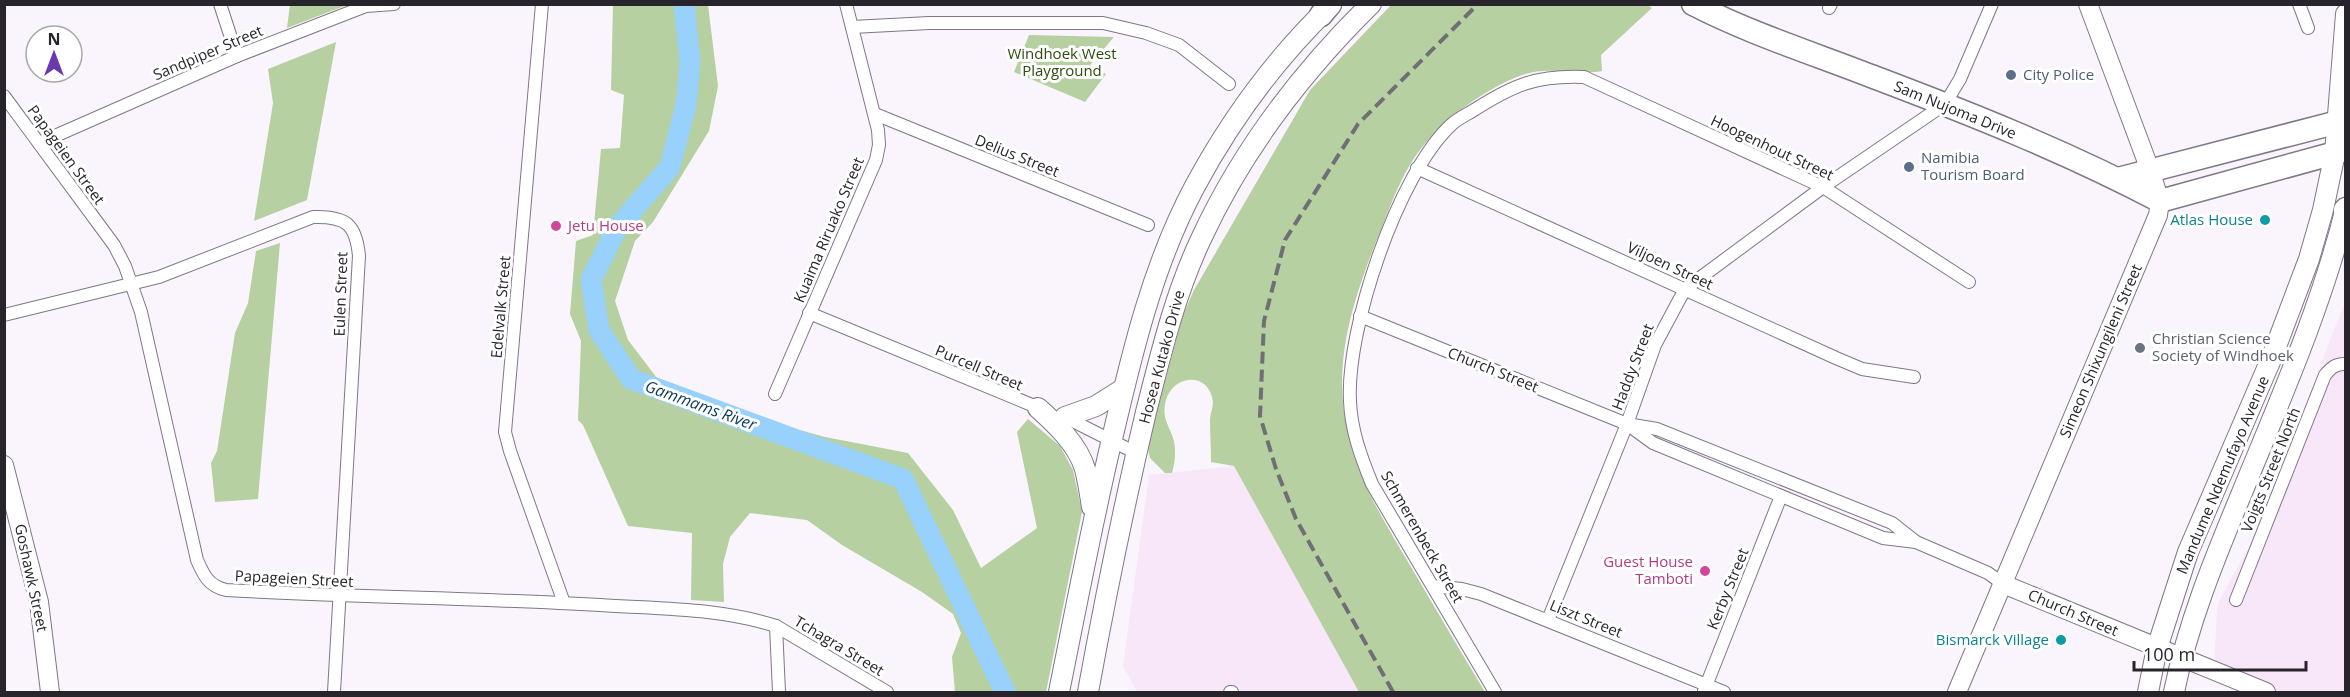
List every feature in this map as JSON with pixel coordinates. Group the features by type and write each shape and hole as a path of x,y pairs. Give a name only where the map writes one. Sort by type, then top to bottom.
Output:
{"highway":[{"name":"Sam Nujoma Drive","path":"1693,4 1791,45 1945,104 2118,179 2160,201"},
{"name":"Sam Nujoma Drive","path":"1727,4 1791,45"},
{"path":"2118,179 2342,121"},
{"path":"2160,201 2341,151"}],"main road":[{"name":"Hosea Kutako Drive","path":"1088,693 1136,453 1167,328 1200,240 1219,202 1279,107 1321,56 1371,4"},
{"name":"Hosea Kutako Drive","path":"1059,693 1094,516 1123,389 1149,294 1194,188 1225,134 1263,81 1328,8"},
{"name":"Mandume Ndemufayo Avenue","path":"2148,693 2157,648 2188,552 2267,368 2309,259 2341,151 2346,14"},
{"name":"Mandume Ndemufayo Avenue","path":"2174,693 2181,657 2201,593 2307,334 2332,262 2345,209"},
{"path":"1065,417 1095,406 1123,389"},
{"path":"1038,408 1061,431 1074,448 1084,467 1094,516"}],"street":[{"path":"220,4 237,56"},
{"name":"Sandpiper Street","path":"39,143 237,56 366,5 394,4"},
{"name":"Edelvalk Street","path":"542,4 505,432 564,603"},
{"name":"Kuaima Riruako Street","path":"775,394 876,160 879,145 875,114 846,4"},
{"path":"1945,104 1960,79 1992,4"},
{"path":"2088,4 2160,201"},
{"path":"2299,4 2308,28"},
{"path":"852,27 929,22 1103,22 1146,33 1179,45 1229,84"},
{"name":"Schmerenbeck Street","path":"1495,693 1387,511 1359,453 1350,400 1353,352 1359,316 1395,217 1417,168 1451,125 1500,93 1536,79 1559,76 1584,77"},
{"name":"Hoogenhout Street","path":"1584,77 1823,187 1969,282"},
{"name":"Papageien Street","path":"4,96 118,251 141,312 197,560 204,577 212,585 226,591 564,603 704,612 758,620 776,626"},
{"name":"Haddy Street","path":"1548,620 1627,424 1655,345 1685,289 1823,187 1945,104"},
{"name":"Delius Street","path":"875,114 1148,225"},
{"name":"Viljoen Street","path":"1417,168 1780,334 1862,369 1914,377"},
{"name":"Simeon Shixungileni Street","path":"1957,693 2153,228 2160,201"},
{"name":"Eulen Street","path":"4,315 159,277 313,217 328,216 350,225 358,240 359,256 334,693"},
{"name":"Purcell Street","path":"809,313 1038,408 1065,417 1136,453"},
{"name":"Church Street","path":"1359,316 1627,424 1653,442 1883,538 1916,542"},
{"name":"Voigts Street North","path":"2236,600 2325,375 2331,368 2346,364"},
{"name":"Church Street","path":"1627,424 1658,429 1892,523 1916,542 1988,573 2003,584 2266,693"},
{"name":"Goshawk Street","path":"4,465 39,602 50,693"},
{"name":"Kerby Street","path":"1705,689 1781,496"},
{"name":"Liszt Street","path":"1433,586 1482,594 1548,620 1705,689 1724,693"},
{"path":"776,626 779,693"},
{"name":"Tchagra Street","path":"776,626 887,693"}],"shaded area":[{"path":"2345,303 2345,692 2266,692 2214,671 2217,608 2276,498 2327,347"},
{"path":"1234,466 1359,692 1137,692 1123,666 1149,475"}],"green space":[{"path":"290,4 347,5 287,28"},
{"path":"1646,4 1652,8 1601,55 1602,71 1532,72 1494,88 1468,104 1423,146 1405,173 1392,202 1365,271 1350,321 1342,372 1346,424 1357,463 1372,499 1485,692 1359,692 1234,466 1211,462 1210,420 1213,402 1210,391 1204,384 1189,380 1181,382 1168,395 1164,410 1175,445 1172,473 1165,473 1150,458 1147,445 1183,315 1194,290 1310,90 1391,5"},
{"path":"613,5 708,5 718,86 709,131 653,222 635,241 615,301 628,340 657,378 757,418 825,437 908,453 953,510 981,568 1037,528 1017,432 1028,419 1060,446 1073,470 1082,512 1046,692 955,692 952,657 961,633 953,614 922,592 842,545 807,520 750,513 730,537 723,564 724,602 691,600 692,533 628,526 583,425 578,420 581,341 570,314 576,241 593,235 601,149 620,148 624,95 611,90"},
{"name":"Windhoek West Playground","path":"1029,35 1114,37 1090,65 1106,74 1085,102 1014,72"},
{"path":"336,42 307,200 254,221 273,103 268,69"},
{"path":"280,243 258,499 215,502 211,463 217,451 235,333 248,303 256,251"}],"waterway":[{"name":"Gammams River","path":"684,4 690,62 686,105 670,167 617,228 591,280 599,330 631,379 903,479 1005,692"}],"railway":[{"path":"1393,692 1296,519 1276,469 1260,416 1264,321 1285,240 1358,124 1478,4"}],"place":[{"name":"City Police","path":"2011,75"},
{"name":"Namibia Tourism Board","path":"1909,167"},
{"name":"Atlas House","path":"2265,220"},
{"name":"Jetu House","path":"556,226"},
{"name":"Christian Science Society of Windhoek","path":"2140,348"},
{"name":"Guest House Tamboti","path":"1705,571"},
{"name":"Bismarck Village","path":"2061,640"}]}
